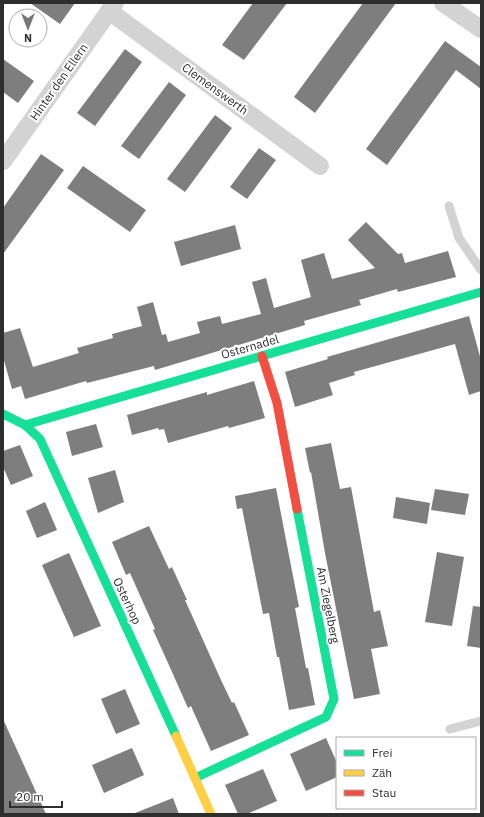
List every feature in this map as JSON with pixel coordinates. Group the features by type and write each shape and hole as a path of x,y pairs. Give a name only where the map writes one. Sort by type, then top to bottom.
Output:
{"street":[{"path":"443,3 481,29"},
{"name":"Hinter den Ellern","path":"3,162 112,7"},
{"name":"Clemenswerth","path":"112,7 320,166"},
{"name":"Osternadel","path":"25,425 481,292"},
{"name":"Am Ziegelberg","path":"195,778 326,717 334,699 277,403 262,356"},
{"name":"Osterhop","path":"3,414 25,425 40,439 211,814"}],"lane":[{"path":"449,206 459,238 481,270"},
{"path":"450,729 481,721"}],"building":[{"path":"30,3 75,3 60,24 48,16 48,8 37,8"},
{"path":"253,3 287,3 244,60 222,45"},
{"path":"363,3 396,3 315,113 294,97"},
{"path":"445,41 481,67 481,89 456,70 387,165 366,149"},
{"path":"125,49 142,62 95,126 77,113"},
{"path":"3,59 34,81 18,103 3,92"},
{"path":"169,82 186,95 139,159 121,146"},
{"path":"215,115 232,128 185,192 167,179"},
{"path":"259,148 276,160 247,199 230,187"},
{"path":"41,154 64,170 3,254 3,208"},
{"path":"83,166 146,210 130,232 67,188"},
{"path":"366,222 398,254 402,253 405,263 448,251 456,277 398,292 397,289 359,300 361,305 304,321 305,325 155,370 154,366 87,383 86,381 25,399 21,386 12,389 3,357 3,333 20,328 33,367 79,353 77,348 113,338 112,334 142,326 137,307 153,302 162,335 166,334 168,342 200,333 197,322 220,316 222,324 261,314 252,282 266,278 274,308 311,297 301,260 324,253 332,279 375,268 348,240"},
{"path":"235,225 241,249 181,266 174,242"},
{"path":"469,316 481,360 481,391 469,395 455,344 354,372 355,375 329,383 333,395 295,407 285,372 328,359 327,357"},
{"path":"254,381 265,418 229,428 228,426 168,443 164,429 159,430 158,428 132,435 127,415 207,392 207,395"},
{"path":"96,424 103,447 72,456 66,432"},
{"path":"331,443 340,489 351,487 374,612 380,610 388,646 371,649 380,694 354,699 325,553 311,472 310,473 305,448"},
{"path":"20,445 33,476 11,485 3,467 3,451"},
{"path":"115,470 124,502 98,513 88,478"},
{"path":"276,488 299,607 295,608 306,668 308,668 315,705 289,710 269,613 263,614 242,508 237,509 235,496"},
{"path":"435,489 469,494 465,515 431,510"},
{"path":"396,497 430,503 427,524 393,518"},
{"path":"45,502 57,530 37,538 26,511"},
{"path":"149,526 169,569 172,567 187,600 185,600 221,680 232,703 234,702 249,735 211,751 191,706 188,708 153,630 155,629 130,573 126,575 112,542"},
{"path":"437,552 464,557 452,626 425,622"},
{"path":"69,553 101,626 74,637 42,565"},
{"path":"473,606 481,607 481,648 467,646"},
{"path":"125,689 140,724 116,734 101,699"},
{"path":"3,719 46,814 3,814"},
{"path":"326,738 336,761 336,777 306,791 290,754"},
{"path":"132,748 144,775 104,793 92,765"},
{"path":"263,769 277,801 247,814 238,814 225,785"},
{"path":"173,798 179,814 135,814 135,813"}],"traffic: fast":[{"path":"25,425 481,292"},
{"path":"3,414 25,425 40,439 176,736"},
{"path":"195,778 326,717 334,699 297,509"}],"traffic: slow":[{"path":"176,736 211,814"}],"traffic: jam":[{"path":"262,356 277,403 297,509"}]}
